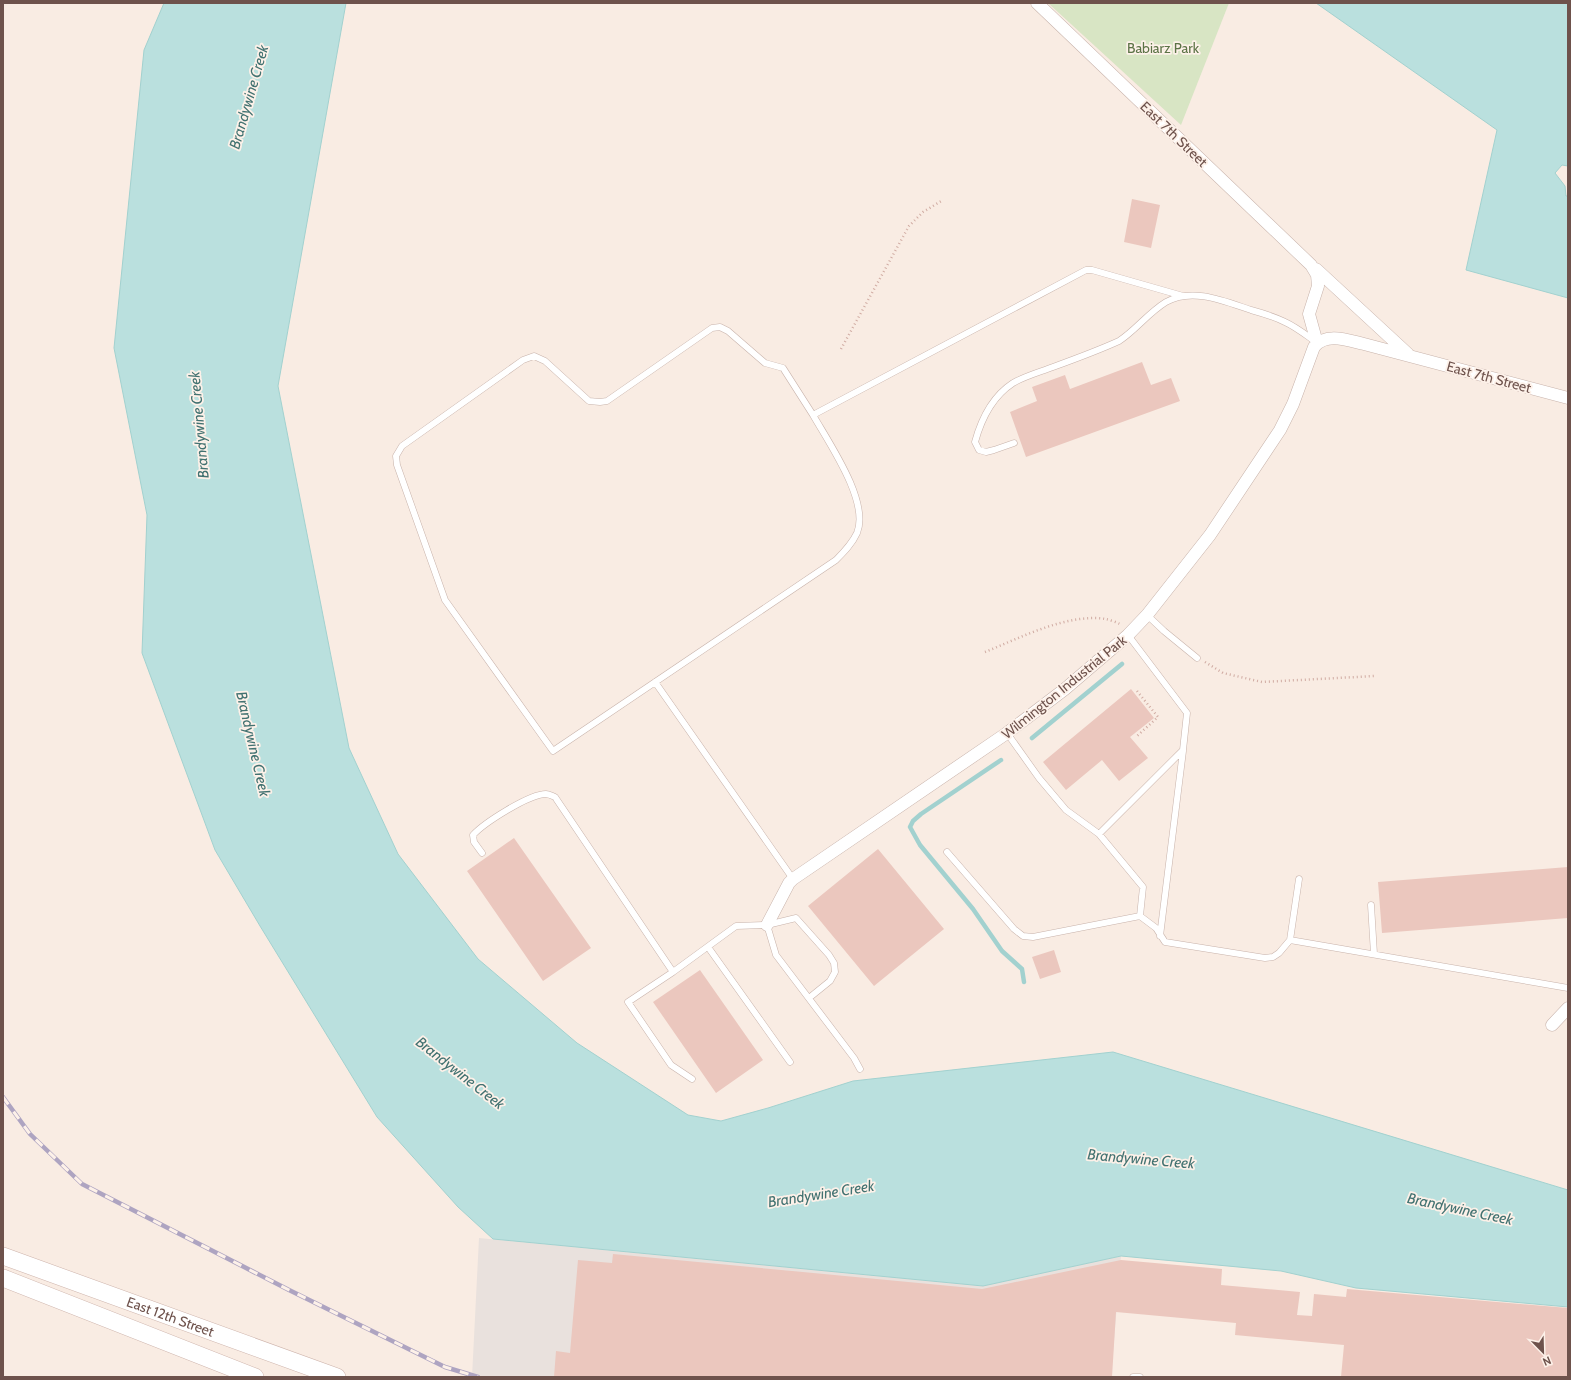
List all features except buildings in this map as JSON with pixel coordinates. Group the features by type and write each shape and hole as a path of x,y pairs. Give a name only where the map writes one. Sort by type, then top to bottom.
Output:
{"main road":[{"name":"East 12th Street","path":"3,1256 337,1377"},
{"name":"East 12th Street","path":"3,1278 255,1377"}],"street":[{"name":"East 7th Street","path":"1037,3 1311,265 1410,356"},
{"name":"East 7th Street","path":"1311,265 1317,275 1318,286 1309,314 1317,343 1325,339 1333,338 1364,344 1568,398"},
{"name":"Wilmington Industrial Park","path":"767,925 789,883 1007,733 1065,689 1131,632 1147,615 1210,535 1280,430 1294,404 1314,347 1317,343"},
{"path":"1552,1025 1568,1008"}],"lane":[{"path":"813,415 1086,270 1092,270 1183,296 1200,296 1220,299 1286,322 1317,343"},
{"path":"1014,443 986,452 979,450 975,442 978,431 986,415 1002,393 1013,383 1032,374 1119,341 1130,334 1154,310 1167,302 1183,296"},
{"path":"720,327 728,331 766,363 783,368 813,415 845,471 859,504 860,520 857,533 851,545 836,560 553,751 446,600 397,465 396,456 402,446 523,360 534,356 544,361 589,401 600,402 607,400 712,328 720,327"},
{"path":"1147,615 1197,658"},
{"path":"1131,632 1187,713 1160,936"},
{"path":"655,682 793,880"},
{"path":"1007,733 1039,778 1066,810 1099,834 1143,887 1140,916"},
{"path":"1099,834 1183,750"},
{"path":"482,854 474,842 473,834 480,827 526,800 546,794 555,797 674,972"},
{"path":"947,852 1014,929 1023,936 1033,937 1140,916 1156,928 1165,942 1265,958 1273,957 1279,953 1290,940 1299,879"},
{"path":"1371,905 1374,954"},
{"path":"692,1079 671,1065 628,1002 674,972 736,926 767,925 796,918 829,955 834,963 835,972 830,981 809,998"},
{"path":"767,925 776,956 854,1058 860,1069"},
{"path":"1290,940 1568,988"},
{"path":"708,947 790,1062"},
{"path":"1133,1377 1140,1377"}],"path":[{"path":"841,349 895,248 909,226 923,212 944,200"},
{"path":"985,652 1049,627 1080,619 1106,619 1131,632"},
{"path":"1197,658 1223,673 1262,682 1375,676"},
{"path":"1137,691 1158,717 1137,736"}],"shaded area":[{"path":"479,1238 983,1286 1121,1256 1111,1377 472,1377"}],"green space":[{"name":"Babiarz Park","path":"1048,3 1229,3 1181,125"}],"water":[{"name":"Brandywine Creek","path":"164,3 346,3 278,386 349,748 398,854 478,959 577,1043 688,1115 721,1121 853,1081 1113,1052 1568,1190 1568,1307 1356,1288 1281,1271 1121,1256 983,1286 493,1239 458,1207 377,1117 215,850 142,653 147,515 114,348 144,50"},
{"path":"1316,3 1568,3 1568,166 1562,165 1555,173 1565,186 1566,196 1568,196 1568,298 1466,270 1497,130"}],"waterway":[{"path":"1032,738 1122,664"},
{"path":"1001,760 921,814 913,821 910,827 920,845 973,909 1002,951 1022,969 1024,982"}],"railway":[{"path":"3,1097 30,1134 82,1184 289,1290 445,1367 478,1377"}]}
